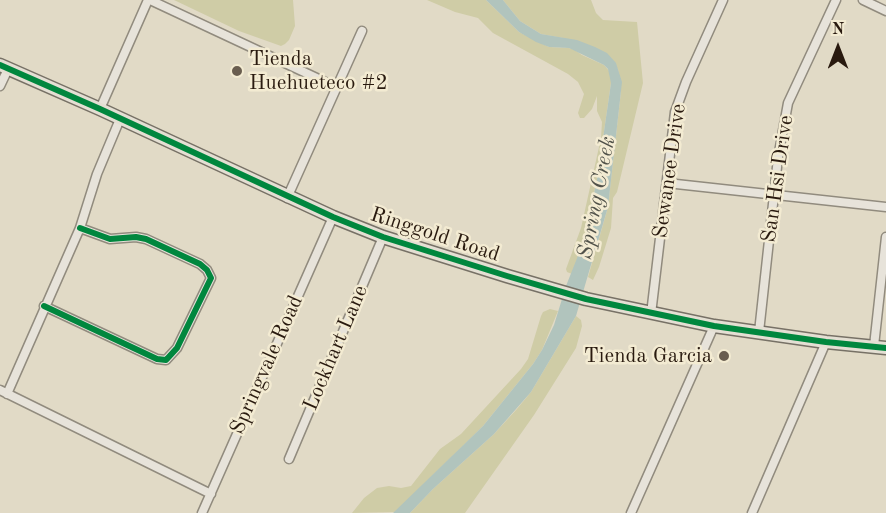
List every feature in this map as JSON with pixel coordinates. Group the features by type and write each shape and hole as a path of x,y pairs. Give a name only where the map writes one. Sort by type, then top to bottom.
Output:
{"main road":[{"name":"Ringgold Road","path":"4,67 100,109 287,198 383,237 552,291 651,314 714,326 826,342 880,347"}],"street":[{"path":"100,109 149,0 336,87"},
{"name":"Sewanee Drive","path":"651,314 675,112 723,0"},
{"name":"San Hsi Drive","path":"759,332 782,130 788,103 836,0"},
{"path":"863,0 886,11"},
{"path":"287,198 362,31"},
{"path":"0,86 4,67"},
{"path":"120,119 97,174 80,228 4,392 211,494"},
{"path":"667,183 886,207"},
{"name":"Springvale Road","path":"202,513 333,217"},
{"path":"44,306 157,359 166,360 177,348 211,278 200,264 146,239 136,237 110,239 80,228"},
{"name":"Lockhart Lane","path":"289,459 383,237"},
{"path":"880,347 886,237"},
{"path":"631,513 714,326"},
{"path":"752,513 826,342"}],"shaded area":[{"path":"174,0 293,0 295,26 289,40 281,46 239,31"},
{"path":"427,0 486,0 519,32 549,47 575,50 604,65 611,73 597,180 583,243 572,274 566,269 581,228 601,138 602,122 597,111 597,96 592,109 584,118 580,118 578,113 584,94 578,82 568,74 493,33 478,18 455,12"},
{"path":"503,0 591,0 596,13 603,20 637,22 643,83 617,192 613,198 611,228 593,280 588,277 608,207 621,91 618,69 563,38 541,34 520,21"},
{"path":"550,309 558,311 542,350 483,426 396,512 352,513 364,498 377,488 411,486 440,449 461,434 521,369 528,359 541,316 543,312"},
{"path":"576,316 581,320 582,326 576,348 534,415 465,513 410,513 494,434 516,410 531,392"}],"water":[{"name":"Spring Creek","path":"486,0 503,0 520,21 541,34 577,40 607,53 616,63 622,82 608,207 576,316 531,392 494,434 410,513 393,513 483,426 542,350 554,325 583,243 597,180 611,83 608,69 569,48 549,47 536,42 519,32"}],"cycle path":[{"path":"0,65 333,217 383,237 586,299 714,326 886,348"},
{"path":"44,306 157,359 166,360 177,348 211,278 200,264 146,239 136,237 110,239 80,228"}],"place":[{"name":"Tienda Huehueteco #2","path":"237,71"},
{"name":"Tienda Garcia","path":"724,356"}]}
